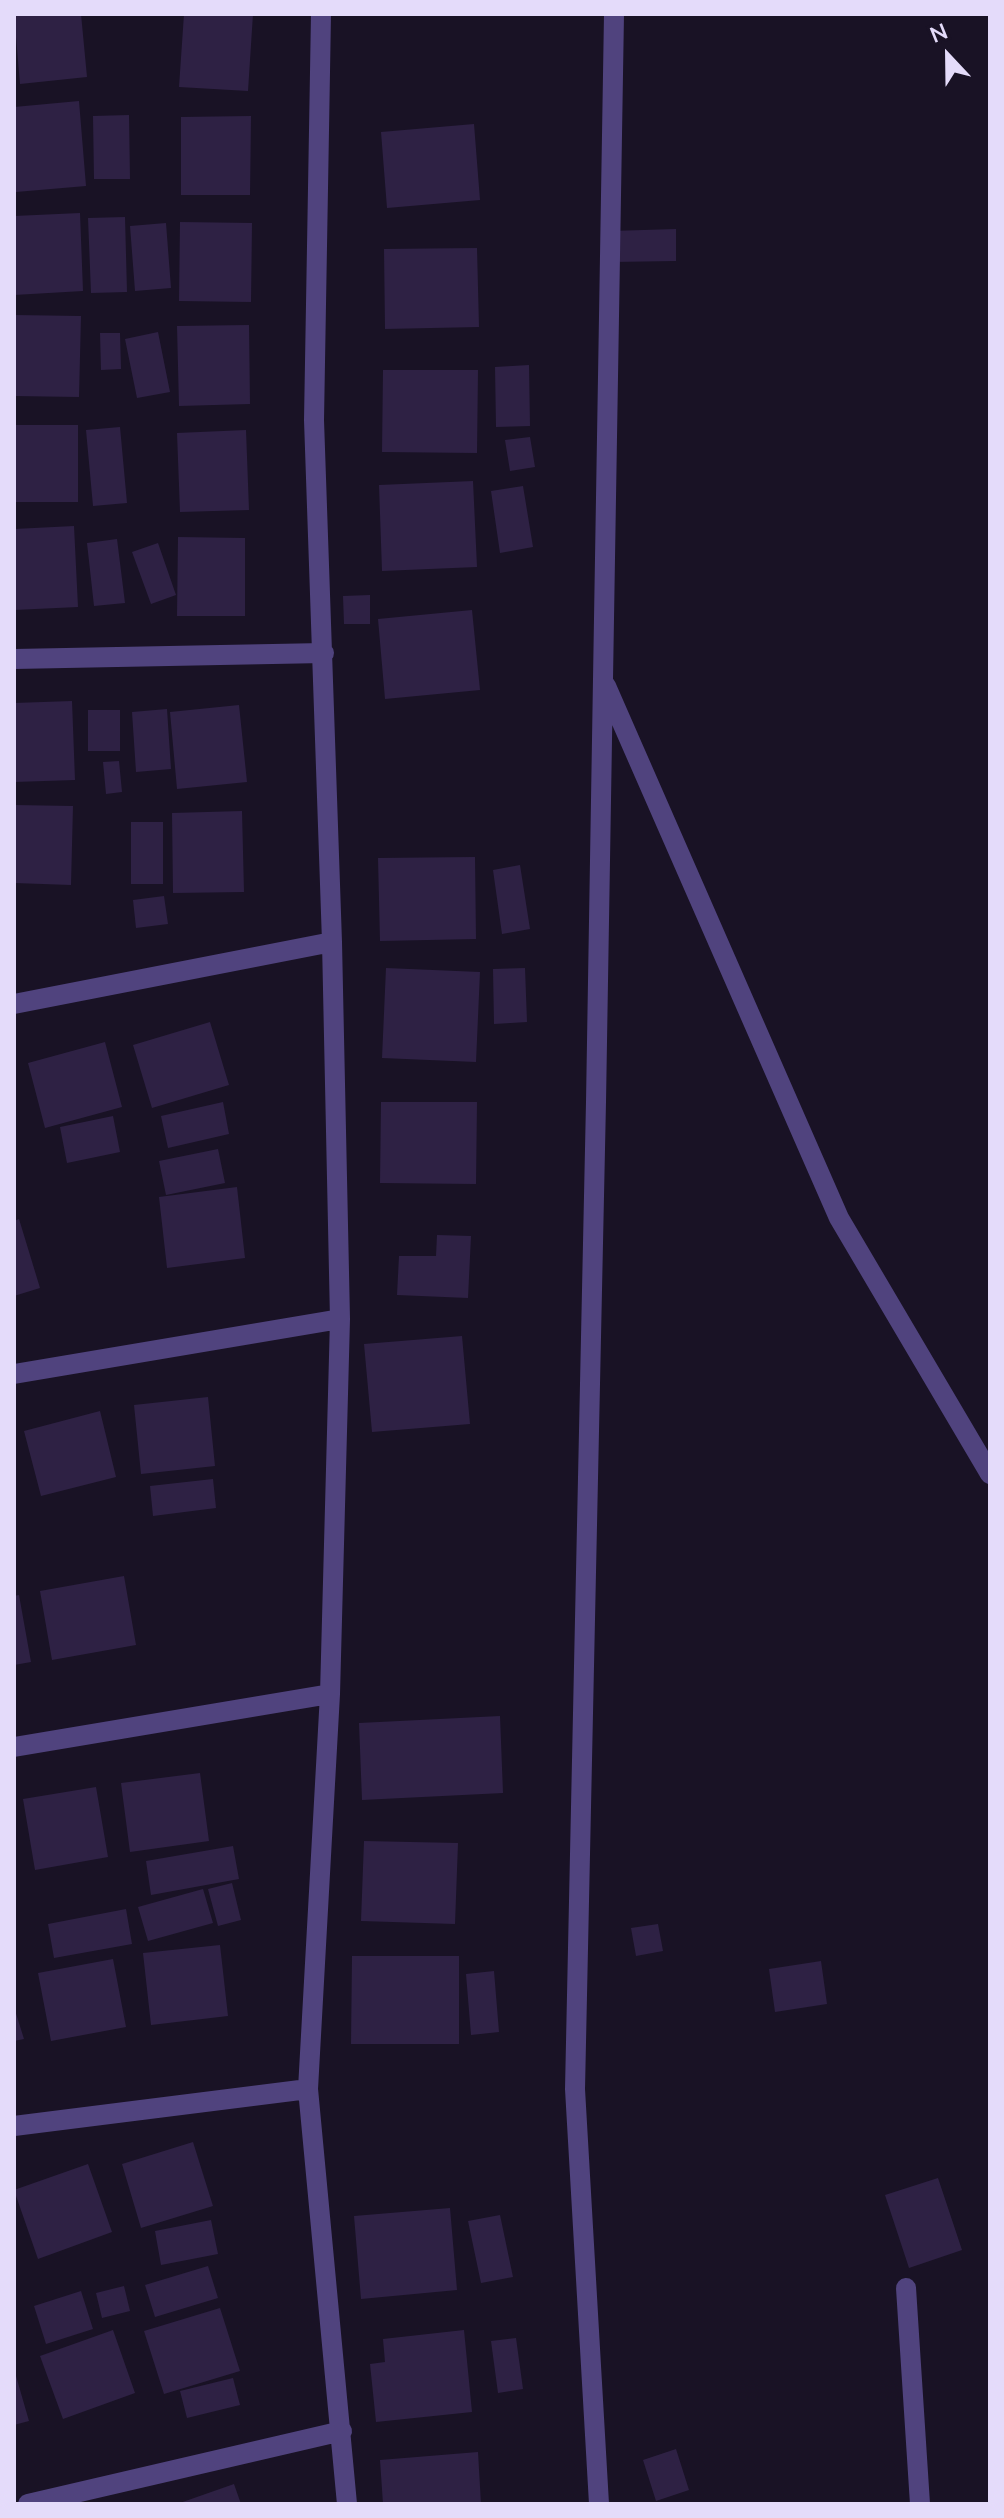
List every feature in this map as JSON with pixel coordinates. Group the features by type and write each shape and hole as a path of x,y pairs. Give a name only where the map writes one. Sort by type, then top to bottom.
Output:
{"street":[{"path":"321,14 314,420 324,653 340,1319 330,1694 308,2089 347,2504"},
{"path":"599,2504 575,2089 614,14"},
{"path":"14,659 324,653"},
{"path":"603,679 839,1218 990,1474"},
{"path":"14,1004 332,942"},
{"path":"14,1374 340,1319"},
{"path":"14,1747 330,1694"},
{"path":"14,2126 308,2089"},
{"path":"906,2288 920,2504"},
{"path":"28,2504 342,2431"}],"building":[{"path":"14,14 81,14 87,77 20,84"},
{"path":"184,14 253,14 248,91 179,87"},
{"path":"79,101 86,186 16,192 14,107"},
{"path":"129,115 130,179 94,179 93,116"},
{"path":"251,116 250,195 181,195 181,117"},
{"path":"474,124 480,200 387,208 381,132"},
{"path":"80,213 83,291 14,295 14,216"},
{"path":"125,217 127,292 91,293 88,218"},
{"path":"180,222 252,223 251,302 179,301"},
{"path":"166,223 171,288 135,291 130,226"},
{"path":"676,229 676,261 612,262 611,231"},
{"path":"477,248 479,327 385,329 384,249"},
{"path":"14,315 81,316 79,397 14,396"},
{"path":"249,325 250,404 179,406 177,326"},
{"path":"158,332 170,392 137,398 125,339"},
{"path":"100,333 120,333 121,369 101,370"},
{"path":"529,365 530,426 496,427 495,367"},
{"path":"383,370 478,370 477,453 382,452"},
{"path":"14,425 78,425 78,502 14,502"},
{"path":"120,427 127,503 93,506 86,430"},
{"path":"246,430 249,510 180,512 177,433"},
{"path":"530,437 535,467 510,471 505,440"},
{"path":"473,481 477,567 382,571 379,485"},
{"path":"523,486 533,547 500,553 491,491"},
{"path":"74,526 78,607 14,610 14,529"},
{"path":"178,537 245,538 245,616 177,616"},
{"path":"117,539 125,603 94,606 87,543"},
{"path":"158,543 176,595 151,604 132,552"},
{"path":"370,595 370,624 344,624 343,596"},
{"path":"472,610 480,690 385,699 378,619"},
{"path":"72,701 75,780 14,782 14,703"},
{"path":"239,705 247,782 177,789 170,712"},
{"path":"167,709 171,769 136,772 132,712"},
{"path":"88,710 120,710 120,751 88,751"},
{"path":"119,761 122,792 106,794 103,762"},
{"path":"14,805 73,806 71,885 14,883"},
{"path":"242,811 244,892 173,893 172,813"},
{"path":"131,822 163,822 163,884 131,884"},
{"path":"475,857 476,939 380,941 378,858"},
{"path":"520,865 530,929 502,934 493,870"},
{"path":"164,896 168,924 136,928 133,900"},
{"path":"386,968 480,972 476,1062 382,1058"},
{"path":"525,968 527,1022 494,1024 493,969"},
{"path":"210,1022 229,1085 152,1108 133,1045"},
{"path":"105,1042 122,1107 45,1128 28,1063"},
{"path":"223,1102 229,1134 168,1148 161,1116"},
{"path":"381,1102 477,1102 476,1184 380,1183"},
{"path":"113,1116 120,1152 67,1163 60,1127"},
{"path":"218,1149 225,1183 166,1195 159,1161"},
{"path":"237,1187 245,1258 167,1268 159,1197"},
{"path":"19,1219 40,1288 14,1296 14,1221"},
{"path":"437,1235 471,1236 468,1298 397,1295 399,1256 436,1256"},
{"path":"462,1336 470,1424 372,1432 364,1344"},
{"path":"208,1397 215,1466 141,1474 134,1405"},
{"path":"100,1411 116,1477 41,1496 24,1431"},
{"path":"213,1479 216,1508 153,1516 150,1486"},
{"path":"124,1576 136,1645 52,1660 40,1591"},
{"path":"19,1595 31,1662 14,1665 14,1596"},
{"path":"500,1716 503,1793 362,1800 359,1723"},
{"path":"200,1773 209,1841 130,1852 121,1783"},
{"path":"96,1787 108,1857 35,1870 23,1799"},
{"path":"364,1841 458,1843 455,1924 361,1921"},
{"path":"233,1846 239,1879 151,1895 146,1861"},
{"path":"232,1883 241,1920 218,1926 208,1889"},
{"path":"203,1889 213,1923 148,1941 138,1907"},
{"path":"126,1909 132,1944 54,1958 48,1924"},
{"path":"658,1924 663,1951 636,1956 631,1928"},
{"path":"220,1945 228,2016 151,2025 143,1953"},
{"path":"352,1956 459,1956 459,2044 351,2044"},
{"path":"113,1959 126,2027 51,2041 38,1973"},
{"path":"821,1961 827,2004 775,2012 769,1969"},
{"path":"494,1971 499,2032 471,2035 466,1974"},
{"path":"14,2007 24,2039 14,2041"},
{"path":"193,2142 213,2206 141,2228 122,2164"},
{"path":"88,2164 112,2232 38,2259 14,2190"},
{"path":"938,2178 962,2250 909,2268 885,2195"},
{"path":"450,2208 457,2290 361,2299 354,2216"},
{"path":"500,2215 513,2277 481,2283 468,2221"},
{"path":"211,2220 218,2254 161,2265 155,2231"},
{"path":"208,2266 218,2298 155,2317 145,2285"},
{"path":"124,2286 130,2311 102,2318 96,2293"},
{"path":"81,2291 93,2329 46,2344 34,2306"},
{"path":"220,2308 240,2371 164,2394 144,2331"},
{"path":"113,2330 135,2393 63,2419 40,2356"},
{"path":"464,2330 472,2412 376,2422 370,2364 385,2362 383,2339"},
{"path":"516,2338 523,2389 498,2393 491,2341"},
{"path":"14,2369 29,2421 14,2425"},
{"path":"233,2378 240,2405 187,2418 180,2391"},
{"path":"676,2449 689,2490 656,2501 643,2460"},
{"path":"478,2452 481,2504 383,2504 380,2460"},
{"path":"234,2484 241,2504 177,2504"}]}
